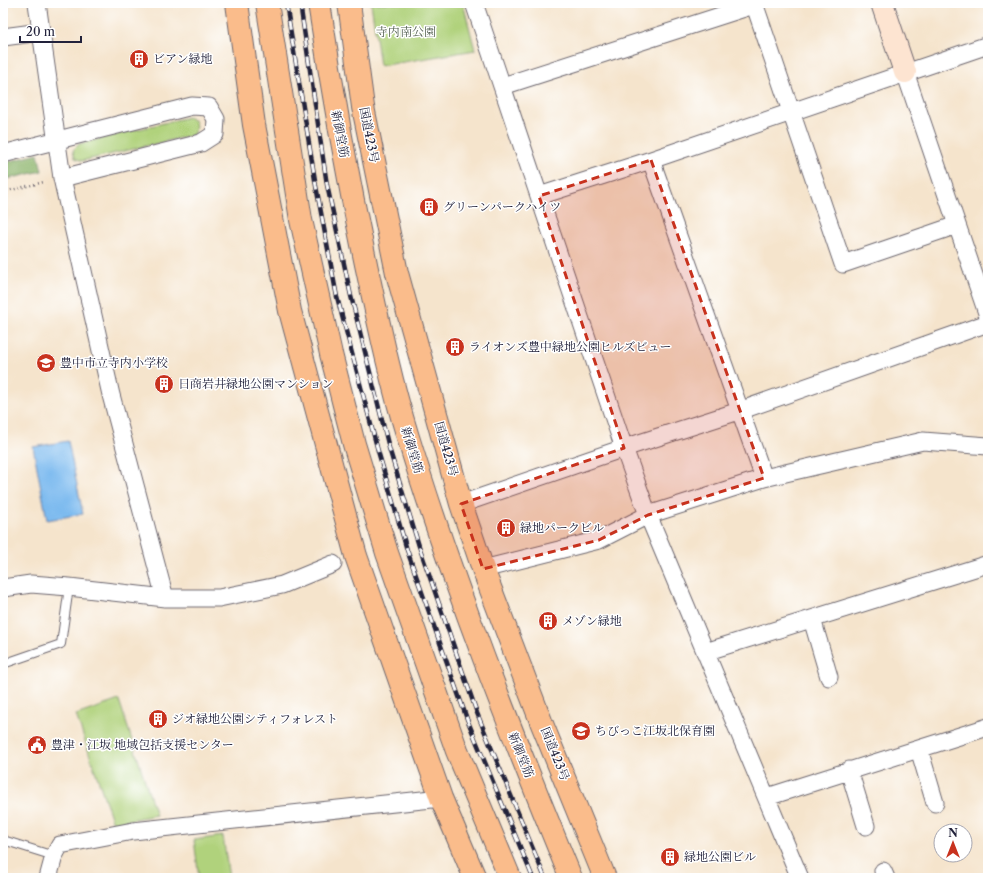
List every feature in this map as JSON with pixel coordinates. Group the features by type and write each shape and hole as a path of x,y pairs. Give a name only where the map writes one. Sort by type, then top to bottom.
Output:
{"highway":[{"path":"237,3 254,125 290,311 356,556 440,798 475,878"},
{"path":"267,3 301,220 330,354 354,444 387,553 457,751 510,878"},
{"name":"新御堂筋","path":"319,3 333,97 359,234 383,342 407,433 439,535 508,725 571,878"},
{"name":"国道423号","path":"349,3 363,108 397,273 461,504 483,569 542,724 605,878"}],"street":[{"path":"37,3 58,140 62,178 111,395 165,598"},
{"path":"474,3 648,515 800,878"},
{"path":"882,3 988,316"},
{"path":"503,86 754,4 843,264 957,225"},
{"path":"3,37 41,32"},
{"path":"539,196 791,113 905,72 988,45"},
{"path":"3,154 192,106 209,108 216,119 215,134 201,143 62,178"},
{"path":"651,160 739,412 764,478"},
{"path":"461,504 624,448 739,412 988,324"},
{"path":"483,569 599,540 648,515 764,478 923,441 988,446"},
{"path":"3,588 31,584 165,598 219,598 282,585 333,564"},
{"path":"705,652 988,564"},
{"path":"812,618 829,677"},
{"path":"767,797 988,727"},
{"path":"919,749 935,803"},
{"path":"849,770 866,826"},
{"path":"48,878 54,856 60,845 133,831 440,798"}],"lane":[{"path":"3,664 61,644 69,587"},
{"path":"3,839 54,856"}],"path":[{"path":"3,192 62,178"}],"highlighted area":[{"path":"651,160 764,478 648,515 599,540 483,569 461,504 624,448 539,196"}],"green space":[{"name":"寺内南公園","path":"371,3 463,3 475,50 380,66"},
{"path":"188,117 195,121 196,128 193,135 82,161 75,158 73,150 79,144"},
{"path":"38,154 42,171 3,180 3,163"},
{"path":"119,700 156,815 113,823 76,715"},
{"path":"223,836 229,878 199,878 194,840"}],"water":[{"path":"68,441 83,514 47,520 33,447"}],"railway":[{"path":"286,3 316,186 337,297 378,451 407,550 467,719 533,878"},
{"path":"300,3 327,185 351,296 389,448 419,546 477,713 545,878"}],"place":[{"name":"ビアン緑地","path":"139,59"},
{"name":"グリーンパークハイツ","path":"429,207"},
{"name":"ライオンズ豊中緑地公園ヒルズビュー","path":"455,347"},
{"name":"豊中市立寺内小学校","path":"46,363"},
{"name":"日商岩井緑地公園マンション","path":"164,384"},
{"name":"緑地パークビル","path":"506,528"},
{"name":"メゾン緑地","path":"548,621"},
{"name":"ジオ緑地公園シティフォレスト","path":"158,719"},
{"name":"ちびっこ江坂北保育園","path":"581,731"},
{"name":"豊津・江坂 地域包括支援センター","path":"37,745"},
{"name":"緑地公園ビル","path":"670,857"}]}
